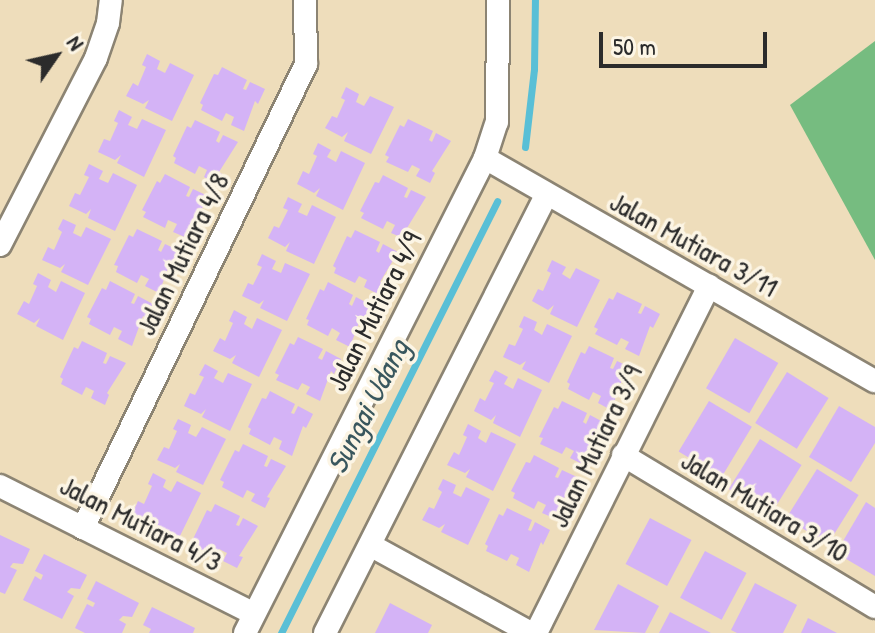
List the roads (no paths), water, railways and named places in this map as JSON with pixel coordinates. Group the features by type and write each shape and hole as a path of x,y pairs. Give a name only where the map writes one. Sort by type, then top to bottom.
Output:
{"street":[{"path":"0,245 96,58 108,23 111,0"},
{"name":"Jalan Mutiara 4/8","path":"83,528 306,64 305,0"},
{"name":"Jalan Mutiara 4/9","path":"250,623 485,158 497,122 498,0"},
{"name":"Jalan Mutiara 3/11","path":"485,158 875,381"},
{"path":"325,633 546,195"},
{"name":"Jalan Mutiara 3/9","path":"534,633 709,286"},
{"name":"Jalan Mutiara 3/10","path":"623,455 875,607"},
{"name":"Jalan Mutiara 4/3","path":"0,486 83,528 250,623"},
{"path":"370,545 534,633"}],"waterway":[{"name":"Sungai Udang","path":"525,147 534,69 535,0"},
{"name":"Sungai Udang","path":"281,633 497,201"}]}
